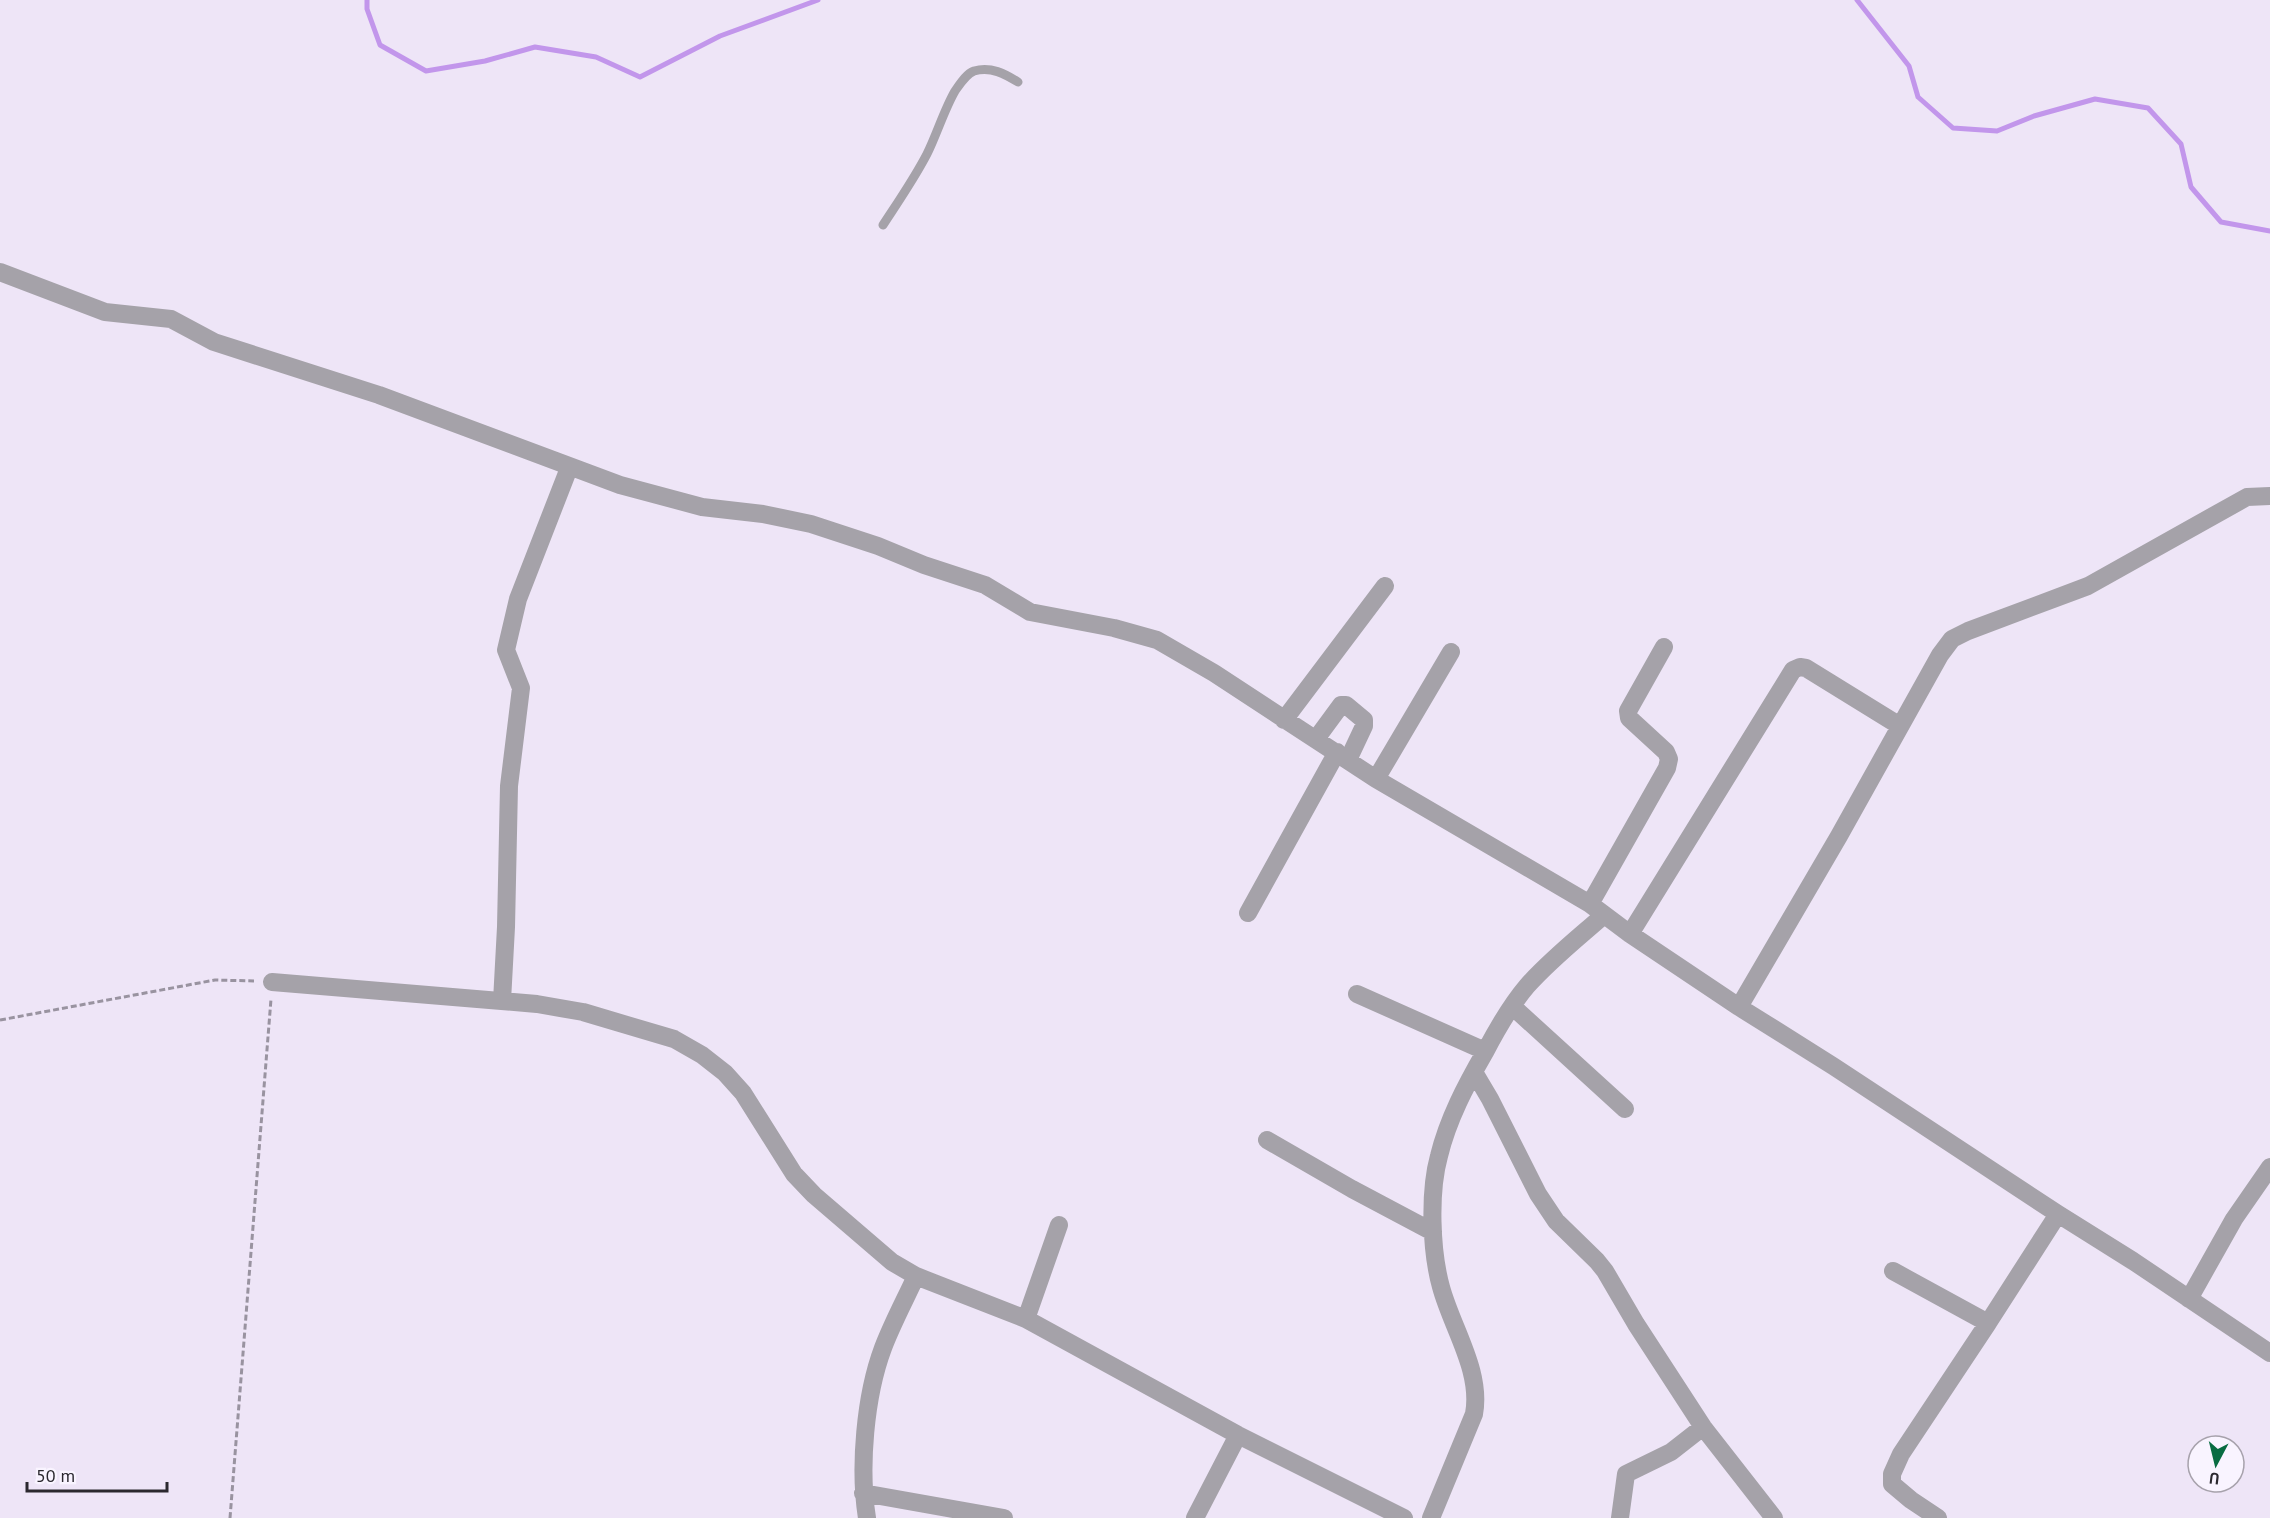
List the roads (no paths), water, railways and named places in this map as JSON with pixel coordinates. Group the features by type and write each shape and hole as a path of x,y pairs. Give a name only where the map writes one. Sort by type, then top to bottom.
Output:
{"street":[{"path":"0,272 105,312 171,319 214,342 379,395 476,433 542,455 569,468 620,485 702,507 764,514 811,524 985,585 1029,612 1143,635 1157,640 1214,673 1376,779 1597,909 1630,934 1739,1007 1833,1066 2270,1353"},
{"path":"502,1001 509,786 521,688 506,650 518,599 569,468"},
{"path":"1739,1007 1839,837 1940,655 1952,639 2088,586 2247,497 2270,496"},
{"path":"1284,720 1386,586"},
{"path":"1431,1518 1471,1423 1476,1402 1471,1370 1441,1288 1433,1232 1438,1158 1457,1105 1485,1051 1512,1006 1597,909 1667,768 1669,759 1666,752 1629,718 1628,711 1664,647"},
{"path":"1376,779 1451,652"},
{"path":"1630,934 1793,670 1800,666 1806,668 1900,726"},
{"path":"1248,913 1342,756 1364,726 1364,720 1346,705 1341,705 1316,739"},
{"path":"272,982 537,1004 583,1012 674,1039 702,1055 725,1073 742,1093 794,1174 814,1195 892,1262 916,1276 1026,1319 1238,1435 1404,1518"},
{"path":"1357,994 1485,1051"},
{"path":"1512,1006 1625,1109"},
{"path":"1474,1072 1538,1194 1556,1221 1605,1271 1636,1324 1703,1426 1774,1518"},
{"path":"1268,1140 1352,1189 1433,1232"},
{"path":"2189,1299 2234,1219 2270,1167"},
{"path":"1938,1518 1898,1490 1892,1484 1892,1474 1907,1444 1989,1323 2058,1214"},
{"path":"1026,1319 1059,1224"},
{"path":"1893,1271 1989,1323"},
{"path":"867,1518 863,1492 868,1410 873,1379 883,1347 916,1276"},
{"path":"1620,1518 1626,1474 1671,1452 1703,1426"},
{"path":"1195,1518 1238,1435"},
{"path":"863,1492 1004,1518"}],"lane":[{"path":"883,225 926,155 955,92 964,78 974,71 990,70 1001,72 1018,82"}],"waterway":[{"path":"367,0 367,9 380,45 426,71 485,61 535,47 596,57 640,77 720,36 818,0"},
{"path":"1857,0 1909,66 1918,97 1953,128 1997,131 2034,116 2095,99 2148,108 2181,144 2191,187 2221,222 2270,231"}]}
